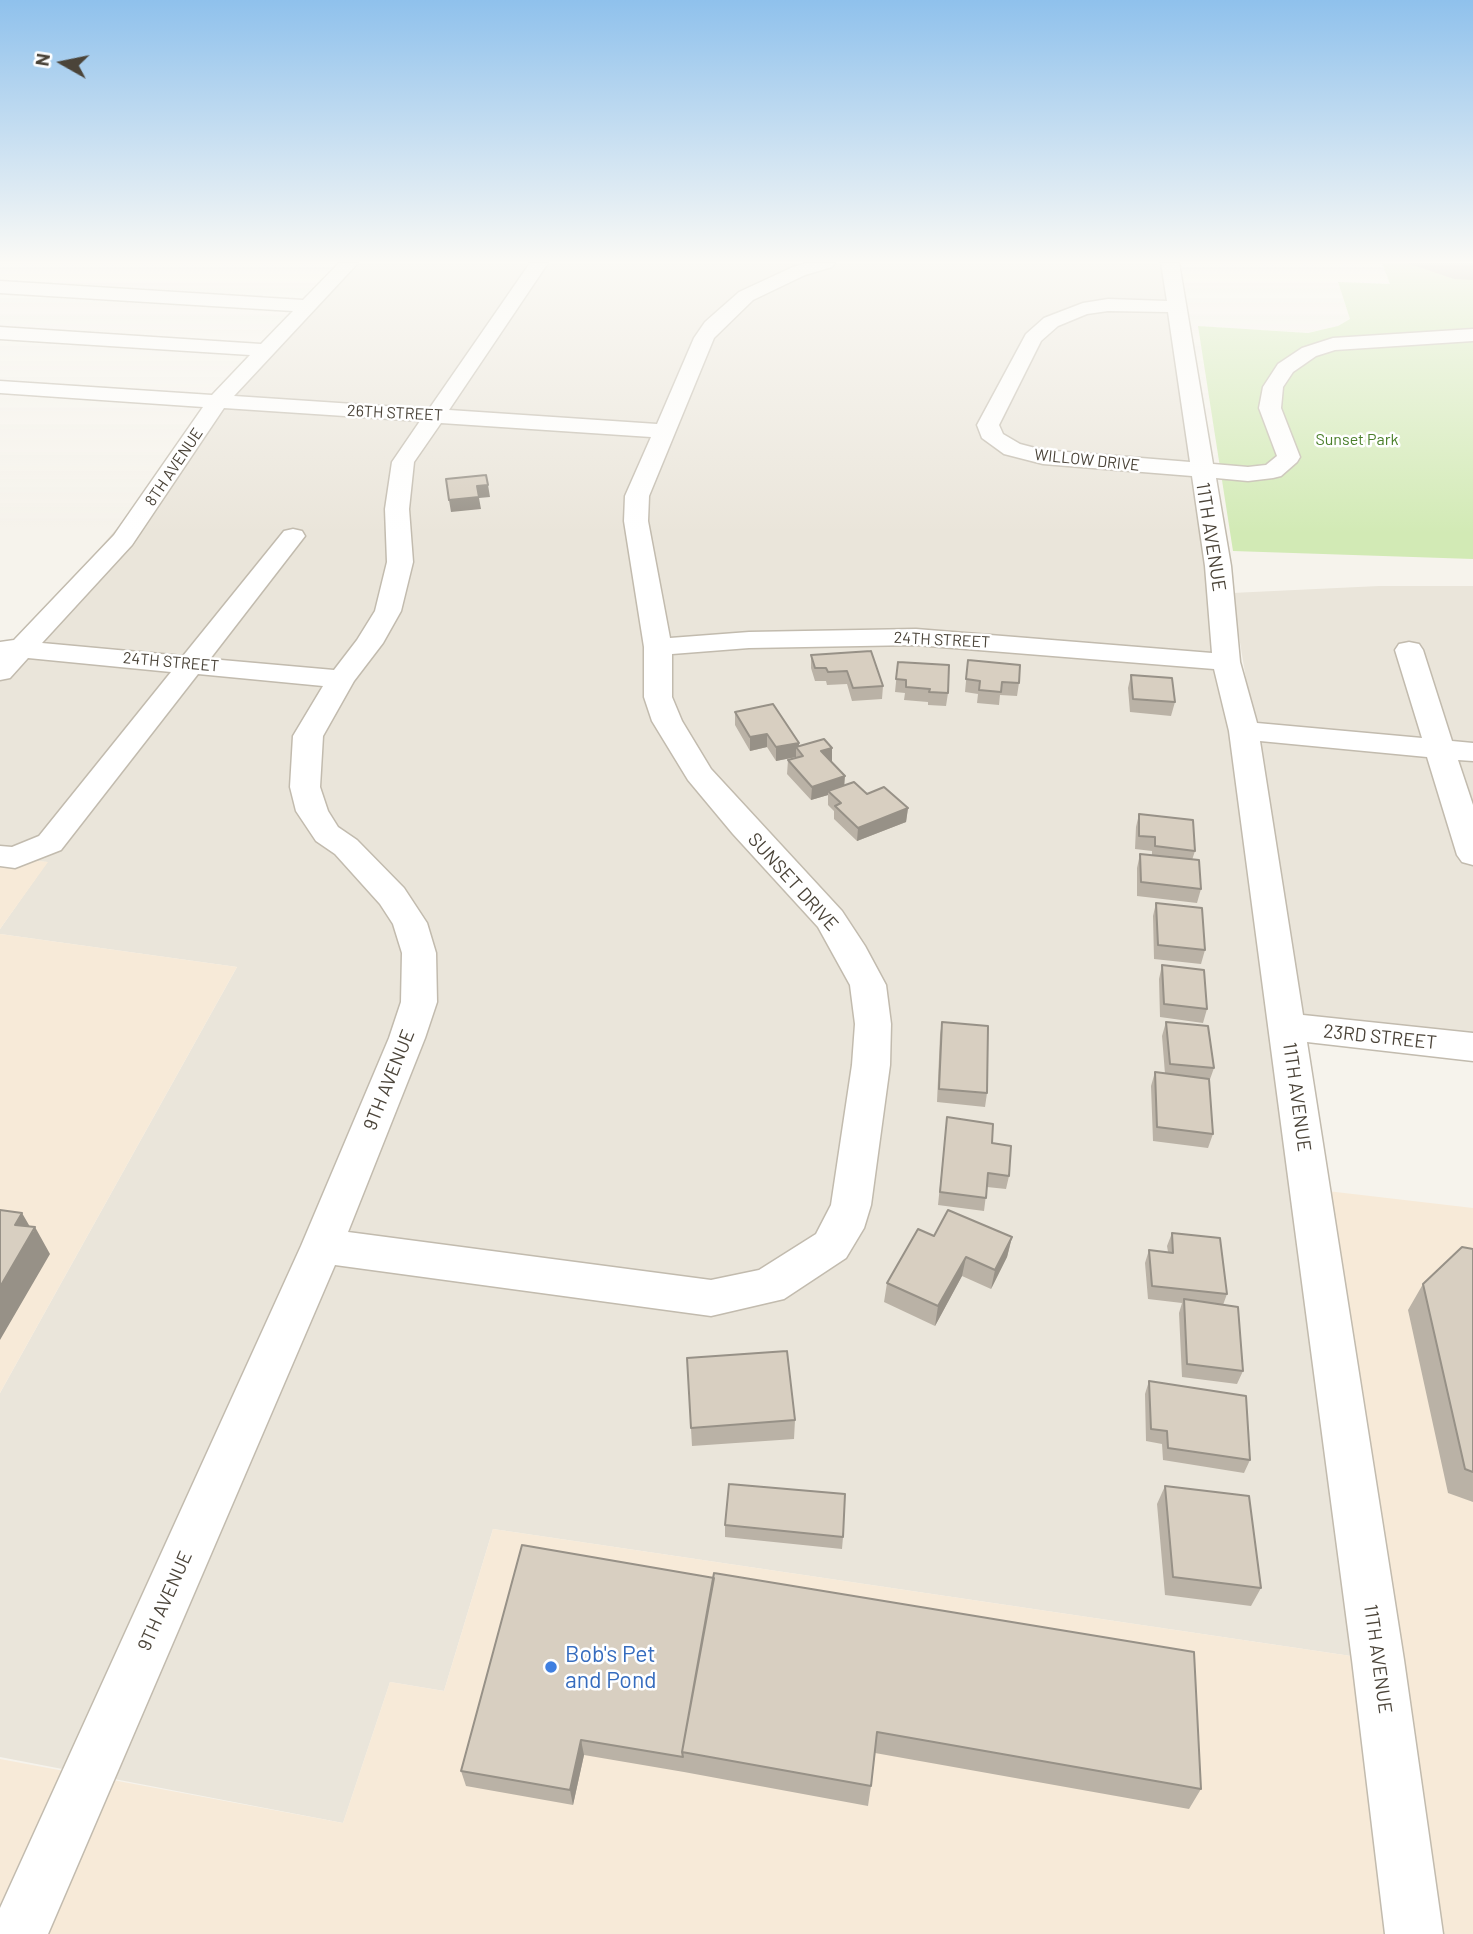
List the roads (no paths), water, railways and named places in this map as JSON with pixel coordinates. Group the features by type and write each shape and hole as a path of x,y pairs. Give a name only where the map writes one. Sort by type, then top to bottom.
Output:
{"street":[{"name":"8TH AVENUE","path":"0,673 11,649 123,540 217,402 263,353"},
{"name":"9TH AVENUE","path":"18,1934 322,1246 407,1038 419,1002 421,969 410,923 392,897 356,857 327,834 312,811 304,787 307,736 341,679 369,643 388,611 400,562 397,509 403,462 478,353"},
{"name":"SUNSET DRIVE","path":"322,1246 711,1298 769,1286 831,1246 843,1228 851,1205 871,1065 873,1024 868,985 848,946 830,919 744,827 699,774 667,721 658,697 658,647 636,522 637,496 697,353"},
{"name":"WILLOW DRIVE","path":"1025,353 988,425 988,431 1001,444 1043,457 1201,471"},
{"name":"11TH AVENUE","path":"1185,353 1201,471 1218,566 1226,662 1244,732 1380,1673 1414,1934"},
{"path":"1201,471 1248,474 1273,471 1289,457 1270,408 1273,387 1285,368 1307,353"},
{"name":"26TH STREET","path":"0,387 664,431"},
{"path":"0,856 15,858 50,843 293,536"},
{"name":"24TH STREET","path":"658,647 749,640 916,637 1226,662"},
{"name":"24TH STREET","path":"11,649 341,679"},
{"path":"1409,650 1473,855"},
{"path":"1244,732 1473,752"},
{"name":"23RD STREET","path":"1286,1026 1473,1047"}],"place":[{"name":"Bob's Pet and Pond","path":"551,1667"}],"park label":[{"name":"Sunset Park","path":"1357,440"}]}
